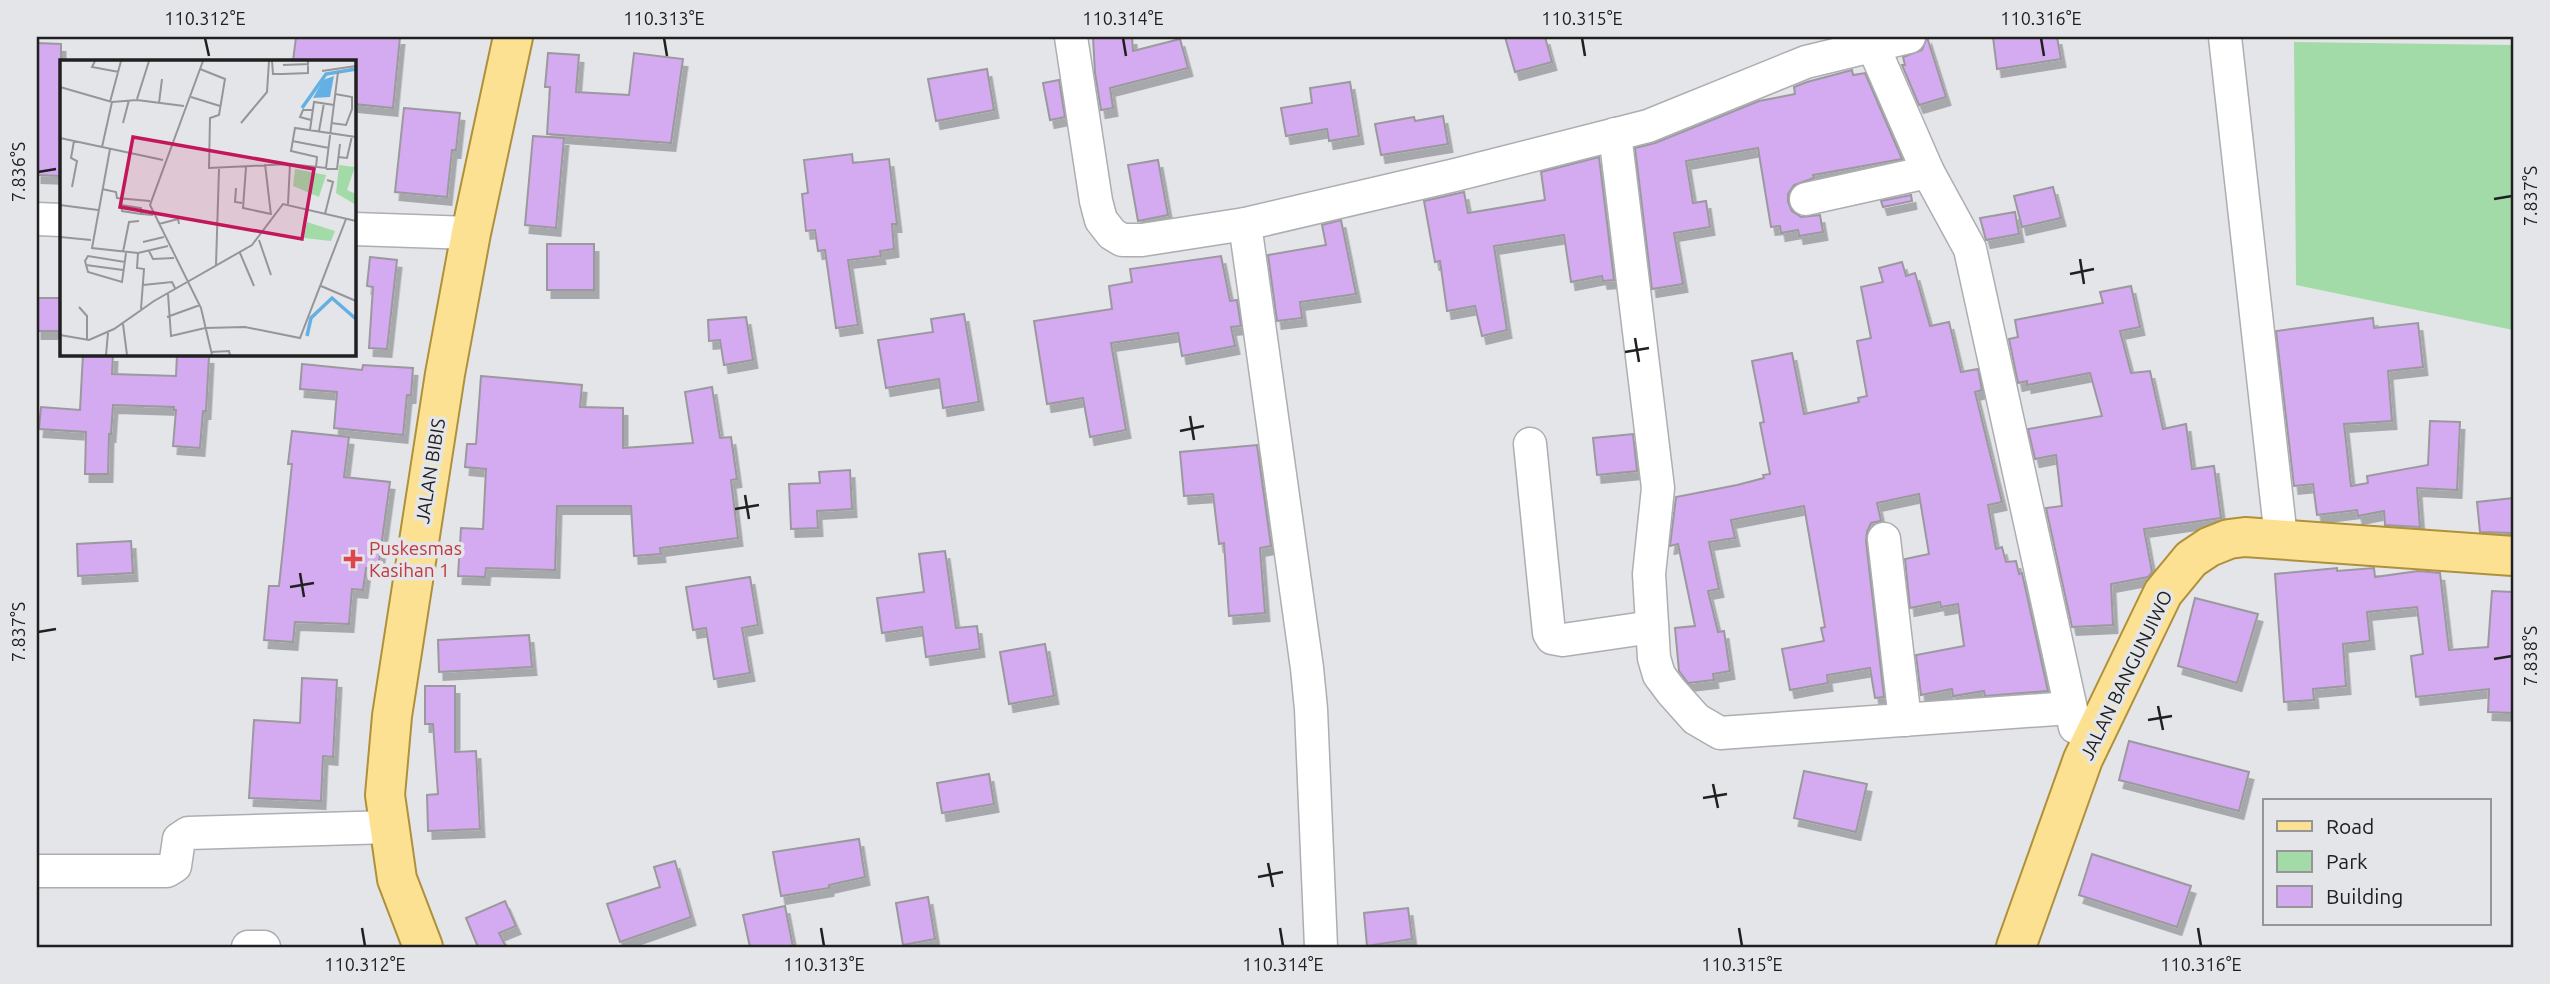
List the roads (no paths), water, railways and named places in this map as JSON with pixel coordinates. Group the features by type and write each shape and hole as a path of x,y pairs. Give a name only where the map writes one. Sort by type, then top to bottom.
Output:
{"main road":[{"name":"JALAN BIBIS","path":"423,947 397,879 385,795 392,716 445,374 471,233 513,37"},
{"name":"JALAN BANGUNJIWO","path":"2016,947 2083,759 2163,593 2191,559 2229,538 2281,538 2513,556"}],"street":[{"path":"1071,37 1096,201 1101,220 1112,234 1122,240 1142,240 1245,223 1455,175 1648,126 1806,62 1909,37"},
{"path":"2225,37 2281,538"},
{"path":"1874,46 1928,172 1970,249 2083,759"},
{"path":"1615,134 1658,488 1649,574 1654,658 1659,674 1696,719 1720,733 2070,708"},
{"path":"1805,199 1928,172"},
{"path":"37,219 60,220"},
{"path":"1245,223 1307,668 1321,947"},
{"path":"355,229 471,233"},
{"path":"1530,444 1549,633 1552,638 1563,640 1652,627"},
{"path":"1884,539 1905,720"},
{"path":"37,871 167,871 175,866 179,839 188,833 390,827"},
{"path":"248,947 264,947"}],"place":[{"name":"Puskesmas Kasihan 1","path":"353,559"}]}
